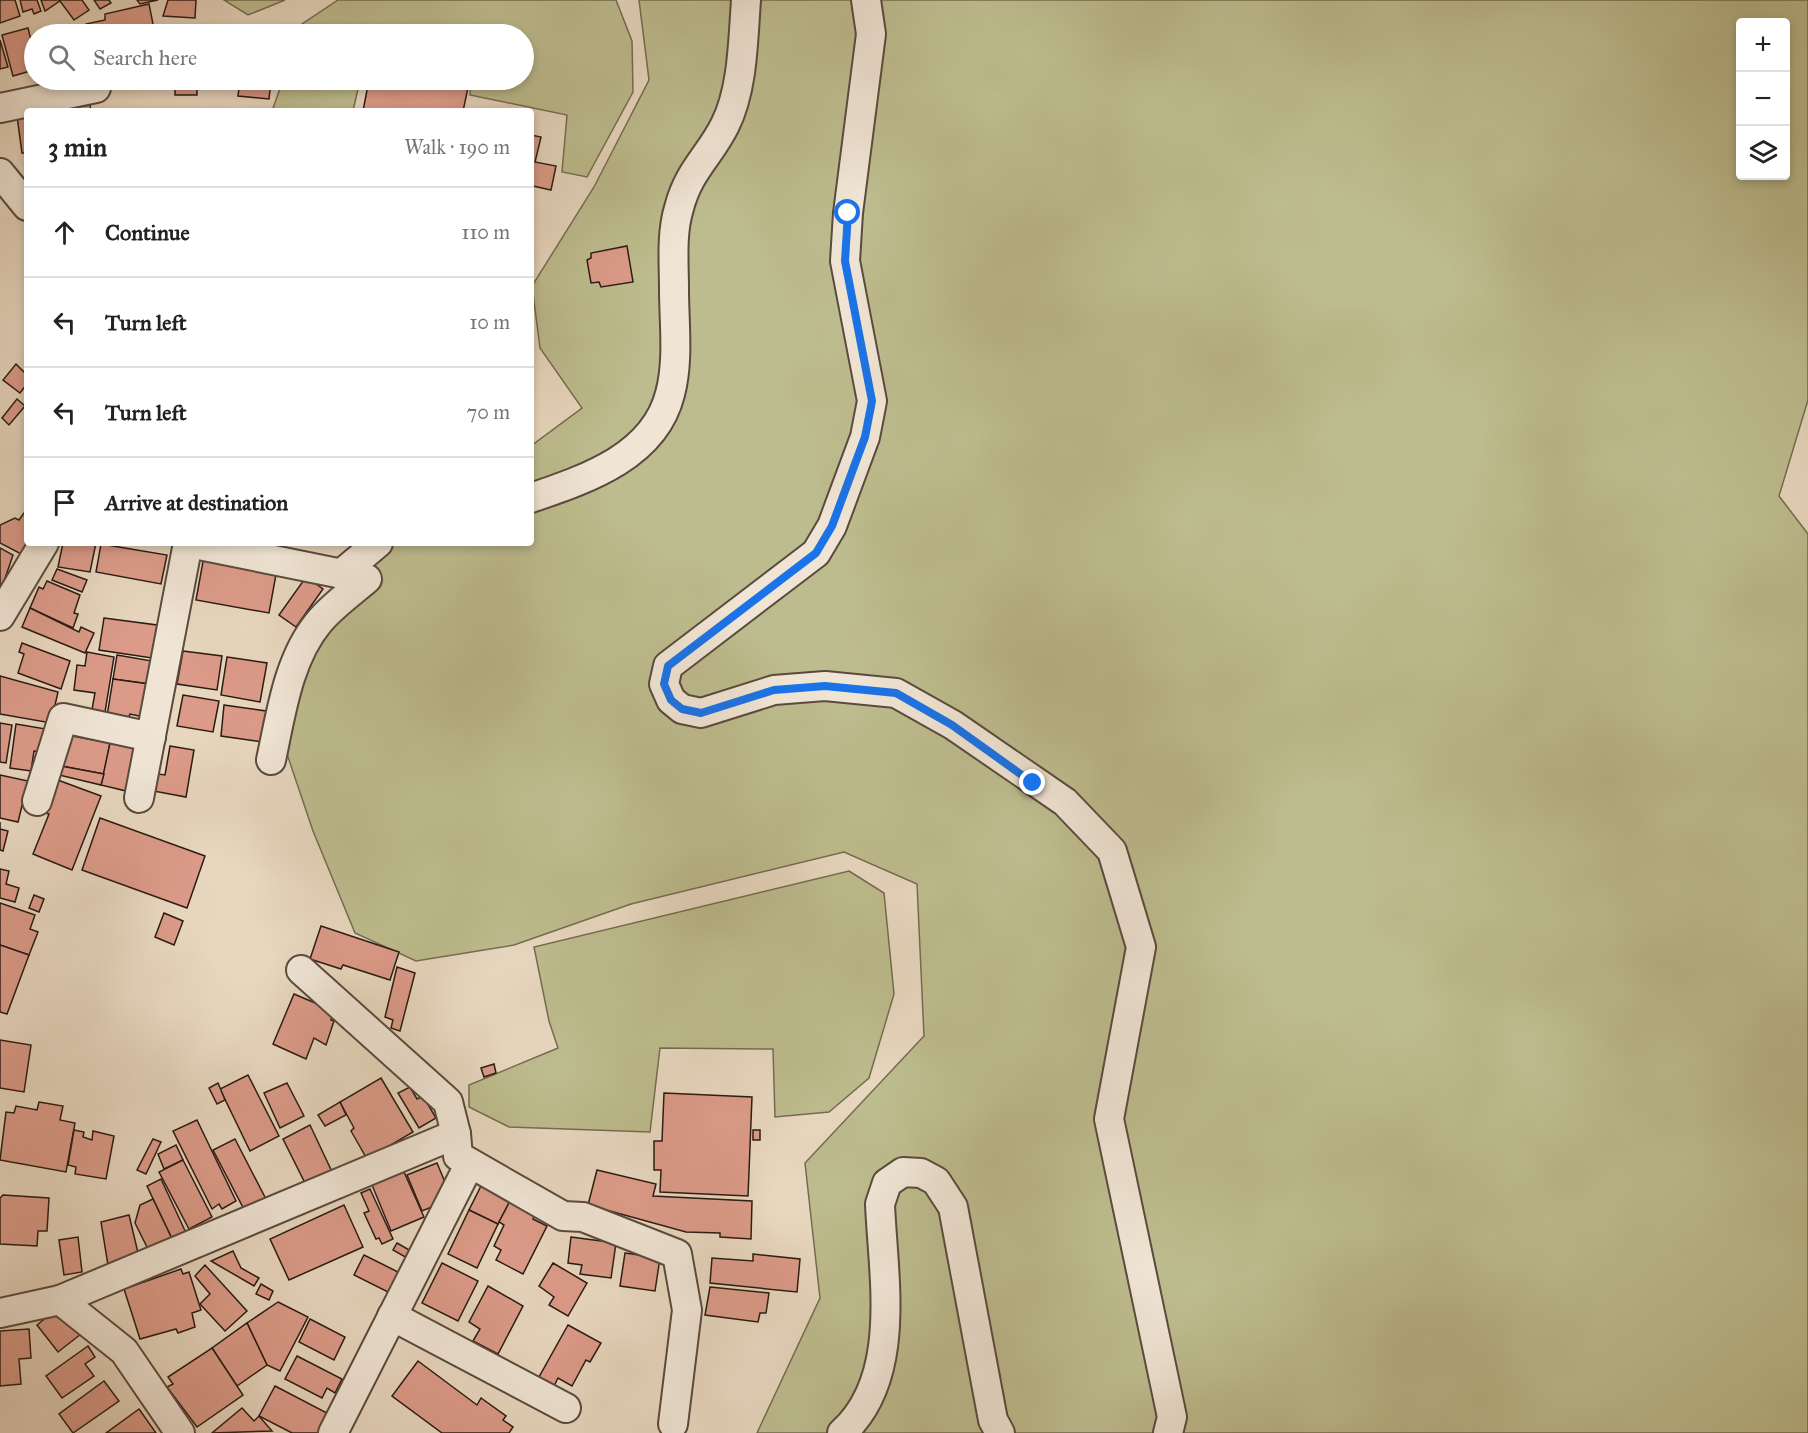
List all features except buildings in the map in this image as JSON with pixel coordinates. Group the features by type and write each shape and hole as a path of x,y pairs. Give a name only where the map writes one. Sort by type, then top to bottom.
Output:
{"street":[{"path":"534,497 579,481 614,464 634,451 662,417 671,394 673,369 674,244 678,210 689,176 724,126 733,106 746,0"},
{"path":"866,0 871,34 848,213 845,261 872,401 865,437 832,526 816,553 668,666 664,684 671,700 676,705 682,709 701,713 774,690 825,686 896,693 952,725 1065,802 1112,851 1141,947 1109,1119 1172,1417 1168,1433"},
{"path":"0,108 86,90"},
{"path":"11,176 24,200"},
{"path":"0,616 42,546"},
{"path":"139,798 187,546"},
{"path":"203,546 367,579 319,622 303,647 285,697 271,760"},
{"path":"341,574 374,546"},
{"path":"37,801 63,718 151,737"},
{"path":"301,970 448,1102 456,1134 458,1156 563,1216 583,1217 676,1254 687,1310 673,1424"},
{"path":"0,1312 60,1300 456,1134"},
{"path":"333,1433 470,1162"},
{"path":"842,1433 874,1388 885,1343 880,1204 887,1183 903,1172 921,1173 936,1181 953,1207 993,1420 1000,1433"},
{"path":"60,1300 124,1352 180,1433"},
{"path":"392,1316 566,1408"}],"shaded area":[{"path":"224,0 285,0 248,15"},
{"path":"338,0 616,0 632,41 633,92 587,177 562,172 567,115 470,95 470,90 534,90 534,24 302,24"},
{"path":"639,0 1808,0 1808,400 1779,496 1808,534 1808,1433 757,1433 820,1298 805,1163 924,1036 917,884 844,852 631,904 514,945 416,961 355,933 313,831 286,751 308,615 380,546 534,546 534,444 582,408 540,348 534,283 594,187 649,80"},
{"path":"279,90 358,90 354,108 273,108"},
{"path":"849,871 884,893 894,994 869,1078 829,1112 775,1117 773,1049 660,1048 650,1132 509,1127 469,1107 469,1085 558,1048 549,1021 534,947"}],"route":[{"path":"848,213 845,261 872,401 865,437 832,526 816,553 783,581 688,648 668,666 664,684 671,700 682,709 701,713 774,690 825,686 896,693 952,725 1033,783"}]}
